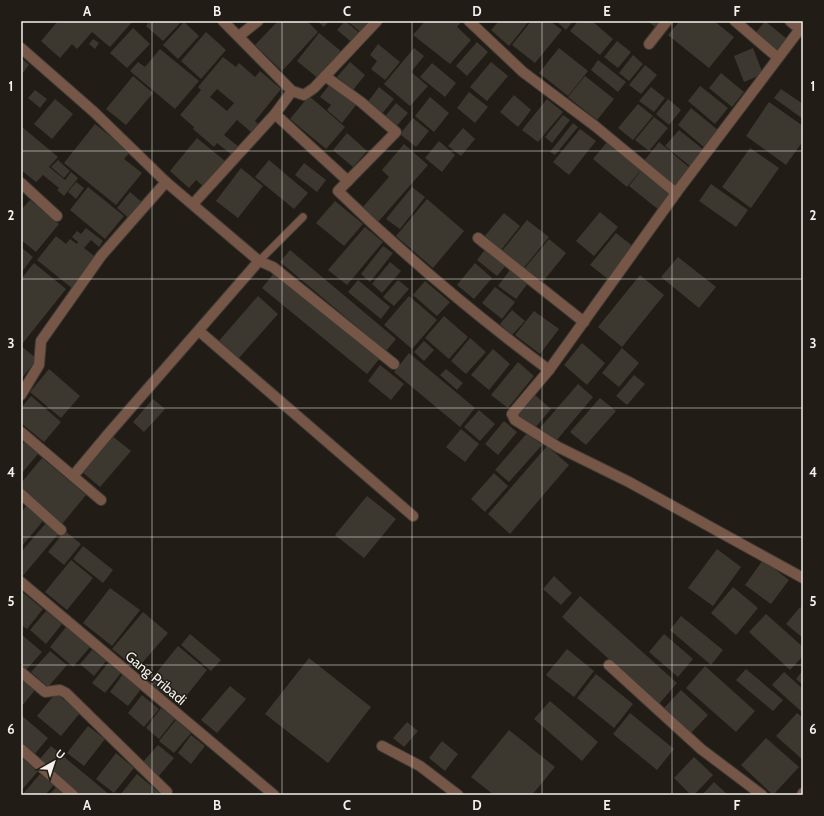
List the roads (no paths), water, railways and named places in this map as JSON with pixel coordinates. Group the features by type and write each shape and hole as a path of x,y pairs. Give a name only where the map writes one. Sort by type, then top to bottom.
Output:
{"street":[{"path":"223,21 292,91 304,95 308,93 325,76 377,21"},
{"path":"239,36 258,21"},
{"path":"469,21 523,72 595,126 676,193"},
{"path":"649,44 667,21"},
{"path":"735,21 777,57"},
{"path":"790,21 801,27 676,193 549,370 513,411 512,415 515,420 558,447 628,482 803,578"},
{"path":"21,48 94,112 166,182 260,261 273,267 394,364"},
{"path":"325,76 361,102 396,132 338,191 364,217 444,288 497,331 549,370"},
{"path":"193,204 275,114 292,91"},
{"path":"275,114 348,181"},
{"path":"21,395 39,365 41,341 101,256 166,182"},
{"path":"21,183 57,216"},
{"path":"478,238 584,322"},
{"path":"73,476 260,261"},
{"path":"199,331 413,516"},
{"path":"21,432 101,500"},
{"path":"21,494 61,530"},
{"name":"Gang Pribadi","path":"21,582 274,795"},
{"path":"609,665 701,750 762,795"},
{"path":"21,672 45,692 60,690 66,693 167,792"},
{"path":"382,746 420,766 458,795"},
{"path":"21,749 73,795"}],"lane":[{"path":"260,261 304,217"}]}
